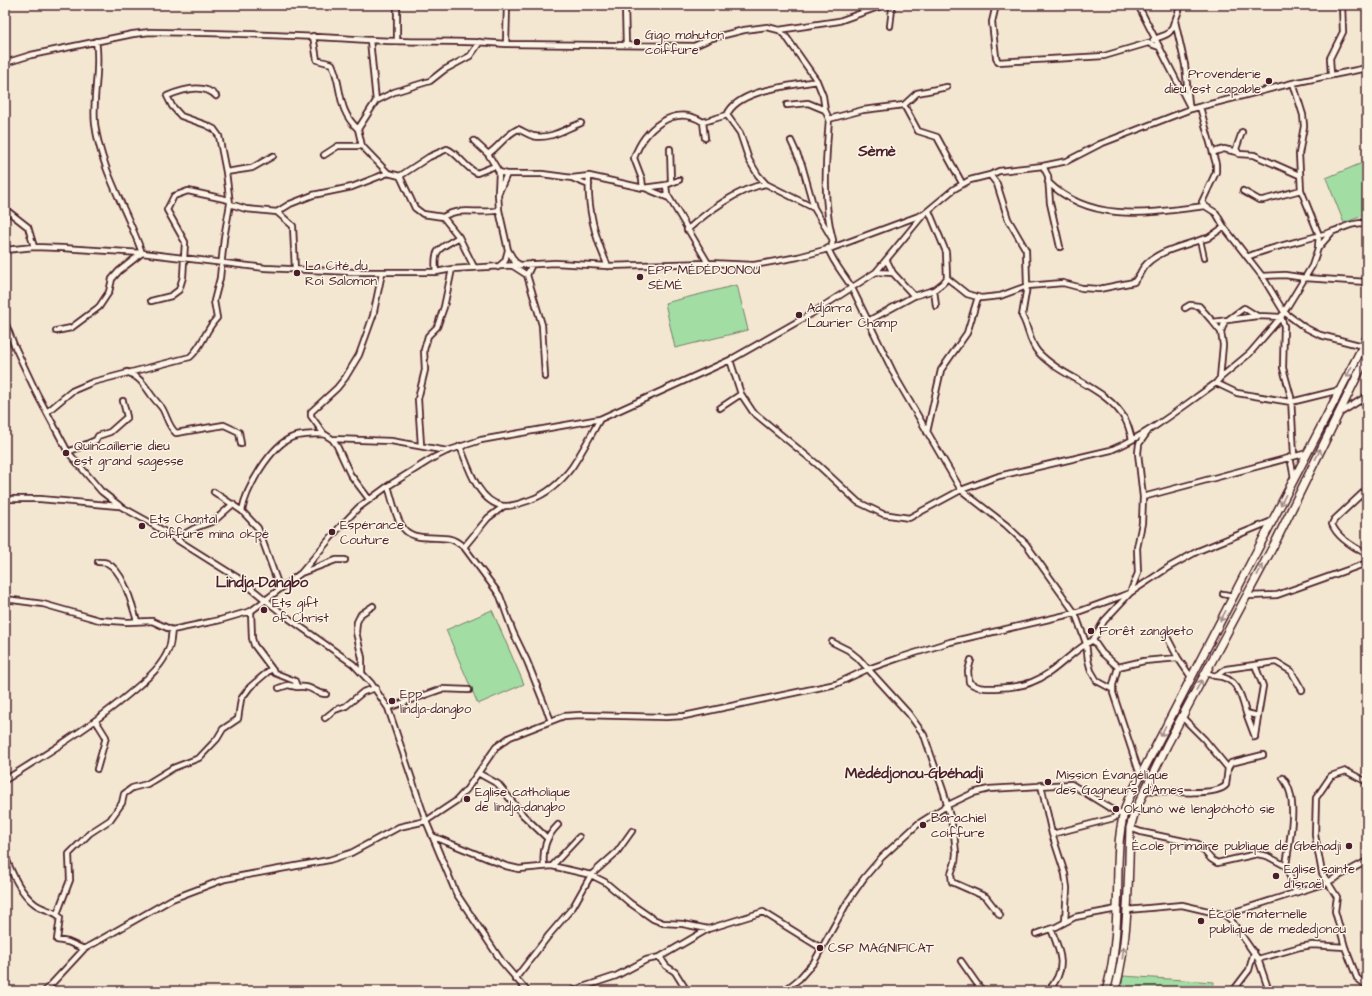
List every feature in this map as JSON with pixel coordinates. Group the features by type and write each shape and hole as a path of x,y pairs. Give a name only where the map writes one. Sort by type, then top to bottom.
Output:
{"main road":[{"path":"1106,991 1112,964 1117,909 1118,857 1121,815 1191,676 1367,338"},
{"path":"1115,991 1121,967 1127,910 1130,828 1135,811 1182,717 1247,596 1367,356"}],"street":[{"path":"397,5 397,40"},
{"path":"506,44 507,5"},
{"path":"625,5 626,45"},
{"path":"5,63 31,55 150,32 313,36 370,40 480,42 506,44 694,46 712,38 744,30 767,27 778,30 839,21 884,5"},
{"path":"890,26 891,5"},
{"path":"996,5 992,22 996,57 998,62 1104,56 1150,43 1154,38 1167,35 1171,32 1180,5"},
{"path":"1138,5 1190,107"},
{"path":"1331,75 1330,58 1342,32 1342,5"},
{"path":"1175,21 1185,65 1190,107"},
{"path":"778,30 787,38 817,81 823,96 825,110 829,119 825,195 829,226 833,240 830,248 832,260 845,276 852,288 896,378 961,490 1006,525 1026,544 1075,612 1086,643 1091,670 1097,681 1112,689"},
{"path":"313,36 317,60 332,64 341,102 347,117 358,129 362,146 388,173 400,176"},
{"path":"370,40 376,101"},
{"path":"96,42 98,75 95,122 97,135 104,158 142,253"},
{"path":"358,129 376,101 394,92 430,81 444,70 470,56 480,42"},
{"path":"1150,43 1160,47"},
{"path":"5,599 43,604 98,620 121,622 152,621 172,630 220,620 251,611 301,573 338,528 369,499 388,486 447,451 460,446 497,436 600,419 730,360 780,333 876,272 887,261 924,214 962,183 999,171 1044,166 1067,161 1100,144 1190,107 1200,107 1293,83 1367,68"},
{"path":"644,188 642,178 634,158 654,127 668,118 675,116 693,116 703,122 727,115 739,102 755,93 817,81"},
{"path":"730,360 741,394 753,412 818,465 858,502 870,509 896,517 909,518 961,490 999,476 1111,450 1150,428 1216,383 1250,353 1284,312 1312,266 1318,248 1319,235 1301,190 1299,154 1304,126 1304,115 1293,83"},
{"path":"829,119 863,110 904,105 917,94 947,87"},
{"path":"47,412 72,391 93,382 190,357 198,350 209,327 217,318 214,301 220,278 229,202 220,136 214,129 181,116 172,106 167,96 185,90 205,88 211,90 216,96"},
{"path":"787,105 808,103 825,110"},
{"path":"904,105 918,131 937,137 962,183"},
{"path":"1200,107 1214,152 1216,172 1203,197 1202,202 1205,206 1216,213 1224,227 1262,276 1284,312 1304,327 1320,335 1363,346"},
{"path":"727,115 740,133 752,166 766,184 814,208"},
{"path":"703,122 705,138"},
{"path":"488,154 499,146 505,136 518,129 532,135 542,137 556,134 581,123"},
{"path":"1237,152 1237,146 1242,132"},
{"path":"474,141 488,154 499,172 498,210 508,250 514,262 520,265"},
{"path":"791,141 802,165 814,208 833,240"},
{"path":"324,155 338,146 362,146"},
{"path":"400,176 429,157 447,149 452,151 462,162 477,173 495,166"},
{"path":"670,149 672,182"},
{"path":"1214,152 1224,150 1237,152 1239,154 1254,155 1299,175"},
{"path":"226,172 252,168 273,156"},
{"path":"1044,166 1048,182 1050,203 1060,247"},
{"path":"499,172 507,174 542,174 572,178 589,176 644,188 669,198"},
{"path":"277,212 290,204 313,195 352,187 388,173"},
{"path":"498,194 507,174"},
{"path":"990,175 997,184 1008,219 1026,250 1027,286 1022,316 1027,324 1030,338 1037,351 1051,364 1094,390 1113,405 1126,421 1132,439"},
{"path":"400,176 415,208 420,213 443,217 454,211 492,212 498,210"},
{"path":"589,176 594,231 608,266"},
{"path":"572,178 589,185"},
{"path":"644,188 666,185 679,180"},
{"path":"1048,182 1067,198 1091,208 1109,212 1123,213 1161,211 1205,206"},
{"path":"687,230 718,206 749,188 766,184"},
{"path":"666,185 669,198 708,263"},
{"path":"1243,191 1259,200 1263,200 1277,195 1301,190"},
{"path":"151,301 171,296 179,290 183,277 185,242 167,210 174,196 188,192 250,209 277,212 294,227 296,270"},
{"path":"5,209 28,227 34,247"},
{"path":"868,321 914,296 934,290 943,283 946,278 946,252 929,210"},
{"path":"5,250 34,247 142,253 296,270 382,273 436,272 474,267 498,267 532,264 608,266 708,263 754,265 798,257 830,248 924,214"},
{"path":"443,217 459,237 474,267"},
{"path":"1247,257 1332,232 1350,223 1367,223"},
{"path":"946,278 967,294 978,296 1000,296 1027,286 1063,283 1082,288 1099,289 1130,283 1137,278 1143,268 1152,259 1185,244 1208,238 1224,227"},
{"path":"1318,248 1332,232"},
{"path":"436,272 434,258 437,252 459,237"},
{"path":"1200,240 1204,258"},
{"path":"498,267 505,261 508,250"},
{"path":"56,331 71,328 99,307 109,292 112,279 119,271 142,253"},
{"path":"887,261 892,273 914,296"},
{"path":"526,275 532,264"},
{"path":"512,266 526,275 542,325 545,376"},
{"path":"421,445 418,399 425,370 424,350 428,336 437,327 444,307 452,269"},
{"path":"876,272 892,273"},
{"path":"382,273 373,316 359,355 345,378 337,388 311,412 311,416 324,434 332,439 391,441 421,445 447,451"},
{"path":"1262,276 1285,275 1305,278 1367,282"},
{"path":"934,290 936,306"},
{"path":"927,432 941,370 967,333 978,296"},
{"path":"1185,308 1190,305 1199,306 1221,332 1223,345 1220,378"},
{"path":"1221,332 1227,320 1244,308 1257,316"},
{"path":"1213,322 1244,319 1257,316 1281,316"},
{"path":"1281,316 1284,326 1283,368 1291,397 1294,478"},
{"path":"5,322 14,346 68,452 100,491 120,506 149,522 241,580 265,600 362,672 376,688 388,708 426,821 456,893 502,962 527,991"},
{"path":"127,372 137,377 146,385 149,392 162,408 169,423 176,433 224,425 239,432 241,444"},
{"path":"1216,383 1237,393 1290,402 1340,390"},
{"path":"720,408 741,394"},
{"path":"1337,415 1367,396"},
{"path":"68,452 96,440 98,436 110,432 127,417 123,401"},
{"path":"460,446 467,465 480,488 490,500 504,506 516,505 536,498 554,486 572,466 600,419"},
{"path":"1130,594 1139,567 1137,548 1142,523 1143,497 1138,453 1140,444 1150,428"},
{"path":"242,511 244,498 256,476 275,450 283,442 294,437 324,434"},
{"path":"332,439 350,474 369,499"},
{"path":"1143,497 1307,453"},
{"path":"388,486 393,498 395,510 404,529 409,533 452,539 464,547 500,596 512,632 527,661 551,721"},
{"path":"1367,489 1334,520 1332,524 1342,537 1354,547 1367,554"},
{"path":"214,492 234,504 258,528 280,589"},
{"path":"5,499 40,499 120,506"},
{"path":"175,539 195,528 214,521 234,504"},
{"path":"464,547 488,518 504,506"},
{"path":"971,660 968,678 972,685 988,688 1016,687 1032,682 1046,675 1086,643 1093,640 1104,621 1130,594 1169,567 1198,551 1272,521"},
{"path":"301,573 336,560 345,560"},
{"path":"98,562 107,563 118,573 132,601 137,621"},
{"path":"1247,596 1278,595 1367,564"},
{"path":"45,991 84,949 172,899 207,885 245,874 329,860 351,853 399,828 426,821 456,801 496,747 510,737 564,716 684,716 822,688 836,684 868,669 950,642 1075,612 1130,594"},
{"path":"1223,594 1233,596"},
{"path":"362,672 362,658 356,632 357,622 361,614 373,606"},
{"path":"251,611 252,638 254,645 271,669 279,675 295,681 297,687"},
{"path":"5,780 71,740 145,681 157,668 169,648 172,630"},
{"path":"1166,635 1178,658 1191,676"},
{"path":"1093,640 1102,653 1118,667"},
{"path":"832,642 853,654 919,726 938,772 948,805 956,854 956,862 951,874 952,882 986,897 1000,915"},
{"path":"1118,667 1144,661 1178,658"},
{"path":"1215,676 1226,669 1270,662 1282,664 1291,671 1302,690"},
{"path":"1206,673 1226,678 1237,687 1242,695 1246,713 1255,737 1263,686 1255,665"},
{"path":"1118,667 1112,689 1140,776"},
{"path":"84,949 68,942 57,940 56,933 60,921 57,914 70,880 70,854 73,849 90,833 110,820 122,803 124,794 132,788 147,784 173,768 199,758 206,749 212,745 223,729 238,719 241,699 250,687 271,669"},
{"path":"279,688 288,685 297,687 306,686 321,694 326,694"},
{"path":"325,718 335,710 346,706 363,692 376,688"},
{"path":"388,708 442,689 469,690"},
{"path":"1246,713 1258,716"},
{"path":"1182,717 1204,739 1228,768"},
{"path":"96,721 106,737 97,770"},
{"path":"1146,790 1189,792 1222,789 1226,785 1228,768 1231,763 1263,755"},
{"path":"1367,782 1346,771 1331,776 1316,798 1315,835 1322,873 1326,883 1337,897 1335,910 1345,947 1357,978 1367,986"},
{"path":"478,773 498,784 523,815 547,838"},
{"path":"1283,778 1288,787 1292,810 1292,831 1286,866 1296,892"},
{"path":"784,991 799,979 814,962 848,901 864,878 882,857 918,824 948,805 972,793 989,789 1071,784 1121,815"},
{"path":"1041,785 1052,834 1065,874 1065,922"},
{"path":"1052,834 1121,815"},
{"path":"544,866 543,856 547,838 558,825"},
{"path":"1130,828 1198,844 1211,859 1217,862 1257,854 1267,856 1286,866"},
{"path":"515,978 571,910 591,875 618,852 632,832"},
{"path":"432,836 506,866 519,869 552,866 591,875 605,882 630,903 654,919 663,923 683,924 708,929"},
{"path":"552,866 579,838"},
{"path":"5,856 12,872 31,901 42,909 57,914"},
{"path":"1225,915 1326,883 1367,861"},
{"path":"1127,910 1182,905 1225,915 1231,920 1254,952 1258,959 1269,991"},
{"path":"1036,934 1051,929 1075,917 1117,909"},
{"path":"571,991 616,976 646,960 660,957 708,929 763,912 821,948"},
{"path":"1048,991 1055,983 1062,961 1060,951 1051,929"},
{"path":"1258,959 1300,946 1312,945 1345,947"},
{"path":"1234,991 1249,970 1254,952"},
{"path":"660,957 666,965 675,972 687,991"},
{"path":"961,960 980,988 985,991"}],"green space":[{"path":"1367,161 1367,214 1344,223 1326,178"},
{"path":"737,285 748,330 675,348 665,303"},
{"path":"492,610 524,684 478,704 446,630"},
{"path":"1123,976 1214,982 1213,991 1121,991"}],"place":[{"name":"Gigo mahuton coiffure","path":"637,42"},
{"name":"Provenderie dieu est capable","path":"1269,81"},
{"name":"La Cité du Roi Salomon","path":"297,273"},
{"name":"EPP MÉDÉDJONOU SÈMÉ","path":"640,277"},
{"name":"Adjarra Laurier Champ","path":"799,315"},
{"name":"Quincaillerie dieu est grand sagesse","path":"66,453"},
{"name":"Ets Chantal coiffure mina okpè","path":"142,526"},
{"name":"Espérance Couture","path":"332,532"},
{"name":"Ets gift of Christ","path":"264,610"},
{"name":"Forêt zangbeto","path":"1091,631"},
{"name":"Epp lindja-dangbo","path":"392,701"},
{"name":"Mission Évangélique des Gagneurs d'Ames","path":"1048,782"},
{"name":"Eglise catholique de lindja-dangbo","path":"467,799"},
{"name":"Oklunò wè lengbòhòtò sie","path":"1116,809"},
{"name":"Barachiel coiffure","path":"923,825"},
{"name":"École primaire publique de Gbehadji","path":"1349,846"},
{"name":"Eglise sainte d'Israël","path":"1276,876"},
{"name":"École maternelle publique de mededjonou","path":"1201,921"},
{"name":"CSP MAGNIFICAT","path":"820,948"}],"district":[{"name":"Sèmè","path":"877,151"},
{"name":"Lindja-Dangbo","path":"262,582"},
{"name":"Mèdédjonou-Gbéhadji","path":"914,773"}]}
